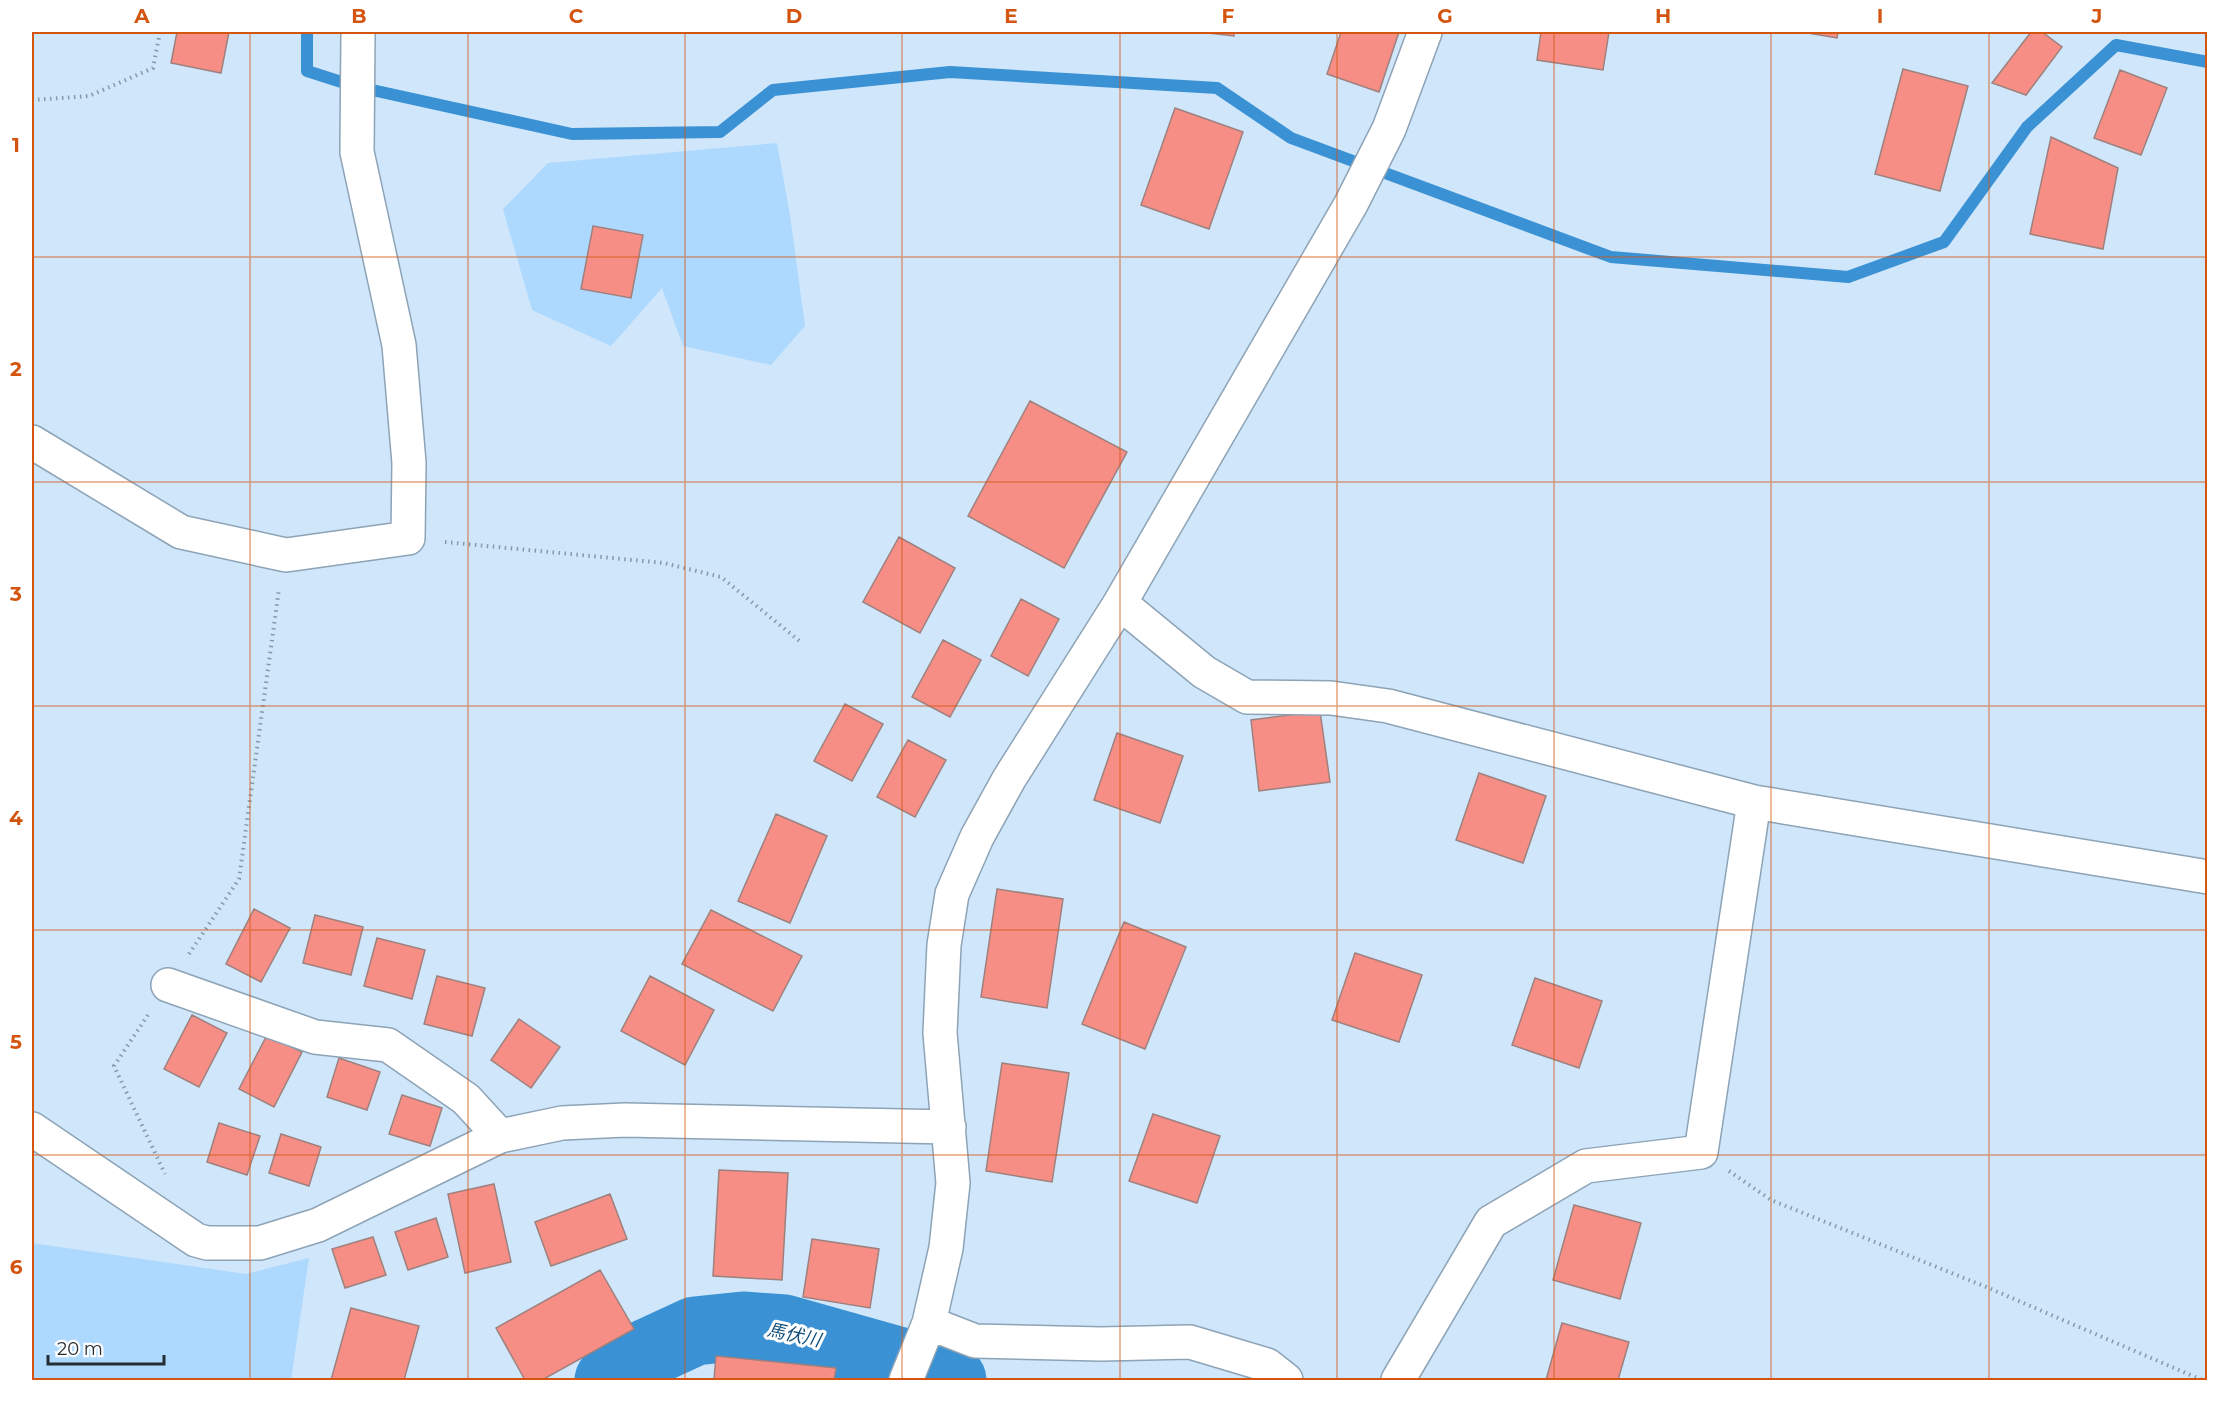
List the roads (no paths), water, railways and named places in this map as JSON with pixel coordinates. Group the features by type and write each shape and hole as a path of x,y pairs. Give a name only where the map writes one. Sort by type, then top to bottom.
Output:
{"street":[{"path":"32,442 181,532 286,555 408,538 408,463 399,345 357,152 358,32"},
{"path":"906,1380 926,1331 946,1248 952,1194 949,1127 940,1033 944,945 952,894 977,837 1009,779 1119,603 1351,204 1389,129 1425,32"},
{"path":"1119,603 1204,672 1247,697 1331,698 1388,706 1754,802 2208,877"},
{"path":"1398,1380 1491,1222 1586,1166 1701,1152 1754,802"},
{"path":"168,985 315,1037 388,1045 466,1098 500,1136"},
{"path":"32,1129 196,1240 207,1243 260,1243 318,1225 500,1136 562,1124 625,1120 949,1127"},
{"path":"926,1331 975,1341 1101,1344 1190,1342 1267,1365 1286,1380"}],"waterway":[{"path":"307,32 307,71 354,86 572,134 720,132 773,90 950,72 1217,88 1291,138 1611,257 1848,277 1944,242 2027,127 2116,45 2208,62"},
{"name":"馬伏川","path":"609,1380 643,1355 695,1331 743,1326 784,1329 901,1362 952,1380"}]}
